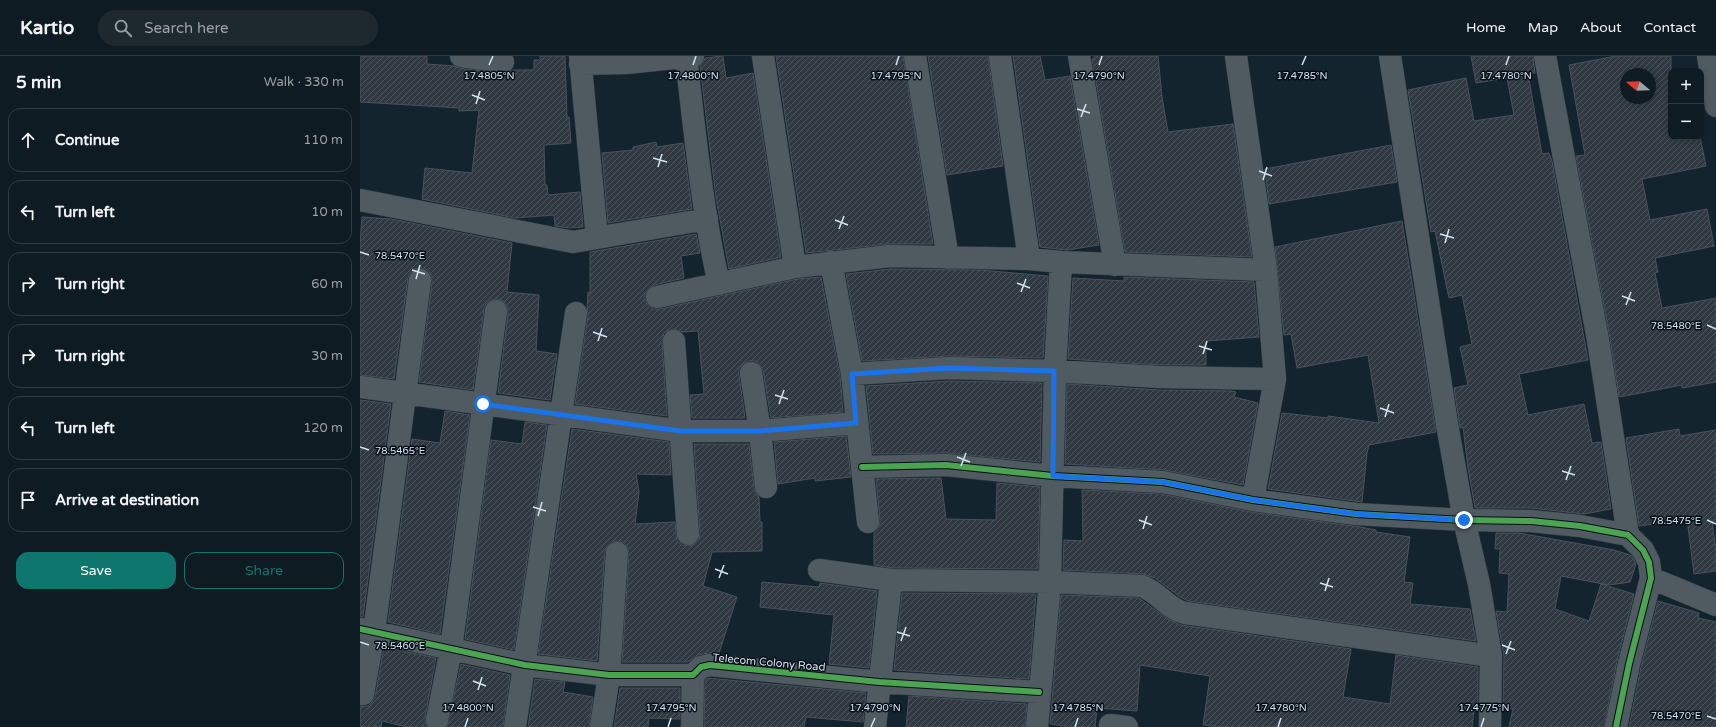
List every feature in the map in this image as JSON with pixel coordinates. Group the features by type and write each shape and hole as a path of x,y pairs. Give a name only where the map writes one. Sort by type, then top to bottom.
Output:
{"street":[{"path":"461,56 503,62"},
{"path":"597,238 580,60 626,63 689,56 707,219 719,284"},
{"path":"763,56 795,267"},
{"path":"915,56 948,258"},
{"path":"1000,56 1029,259"},
{"path":"1079,56 1115,265"},
{"path":"1236,56 1266,270 1275,379 1253,500"},
{"path":"1390,56 1447,424 1464,520 1479,584 1491,656 1490,727"},
{"path":"1546,56 1598,340 1628,535"},
{"path":"1708,56 1716,106"},
{"path":"360,200 572,242 707,219"},
{"path":"657,296 795,267 890,256 1029,259 1115,265 1266,270"},
{"path":"831,262 852,374 856,423 868,522"},
{"path":"1037,727 1050,582 1054,371 1061,262"},
{"path":"363,694 367,630 405,394 420,280"},
{"path":"437,720 451,649 496,311"},
{"path":"515,727 576,313"},
{"path":"674,341 688,534"},
{"path":"852,374 949,368 1054,371 1159,377 1275,379"},
{"path":"751,373 760,431 766,487"},
{"path":"360,388 681,431 760,431 856,423"},
{"path":"862,467 946,465 1053,476 1163,482 1253,500 1356,514 1464,520 1530,521 1580,526 1628,535 1643,550 1650,562 1651,578 1629,664 1616,727"},
{"path":"601,727 609,675 617,553"},
{"path":"819,570 891,580 1050,582 1142,586 1155,592 1172,608 1185,613 1491,656"},
{"path":"1651,578 1716,605"},
{"path":"875,727 891,580"},
{"path":"367,630 525,664 609,675 693,675 692,727"},
{"name":"Telecom Colony Road","path":"693,675 701,668 710,665 879,682 1039,692"}],"building":[{"path":"360,56 427,56 427,64 454,66 502,74 513,70 534,70 534,60 540,60 540,56 565,56 567,117 569,117 571,143 544,145 545,185 547,185 548,195 580,192 583,227 569,228 555,226 554,215 515,218 422,199 425,168 472,173 479,110 459,111 459,108 360,102"},
{"path":"723,56 726,78 753,73 781,257 729,269 716,198 700,66 705,58"},
{"path":"776,56 903,56 933,244 889,244 806,253"},
{"path":"928,56 988,56 1003,166 947,175"},
{"path":"1013,56 1040,56 1045,80 1070,76 1099,245 1067,250 1040,247"},
{"path":"1094,56 1158,56 1162,97 1168,132 1233,124 1252,257 1125,252 1092,59 1094,59"},
{"path":"1471,56 1533,56 1535,73 1528,74 1542,154 1549,153 1552,161 1588,360 1519,374 1528,415 1584,404 1592,443 1601,442 1611,509 1584,514 1531,508 1475,508 1463,427 1460,428 1454,388 1468,385 1460,347 1472,344 1462,295 1449,298 1435,231 1431,232 1408,90 1466,78 1474,121 1514,115 1507,78 1476,83"},
{"path":"1616,56 1671,56 1671,68 1668,68 1668,140 1701,140 1706,166 1642,179 1650,220 1707,209 1714,246 1655,258 1658,272 1655,273 1662,308 1716,298 1716,382 1682,388 1682,385 1619,397 1610,338 1576,156 1585,155 1569,65"},
{"path":"656,142 657,147 683,143 692,209 608,223 602,153 633,150 633,147"},
{"path":"1391,145 1397,182 1269,204 1265,169"},
{"path":"362,217 391,219 512,243 507,292 539,295 536,351 557,354 550,400 498,393 508,313 507,306 503,301 498,299 491,300 486,304 484,309 473,390 419,382 432,282 431,275 428,270 422,268 415,269 410,273 408,278 394,379 360,375 360,245"},
{"path":"1402,221 1436,432 1369,445 1362,502 1268,489 1282,413 1328,418 1328,416 1379,423 1368,355 1297,368 1291,334 1284,335 1275,247"},
{"path":"696,234 700,253 681,256 684,278 654,285 649,288 645,294 645,299 648,305 653,309 660,309 797,279 821,277 840,376 843,412 771,418 763,371 760,365 755,361 749,361 743,364 739,369 745,418 692,418 690,395 704,394 698,331 683,332 673,329 664,333 662,342 667,416 575,404 588,315 588,292 590,293 590,252"},
{"path":"891,269 980,270 1048,276 1043,358 949,356 862,361 846,274"},
{"path":"1124,277 1254,282 1259,337 1206,341 1206,365 1159,365 1068,359 1073,278 1124,281"},
{"path":"949,381 1042,383 1040,462 947,453 873,454 866,386"},
{"path":"1067,384 1159,390 1231,391 1236,392 1234,397 1258,403 1243,485 1164,470 1065,464"},
{"path":"360,400 391,404 363,617 360,617"},
{"path":"445,411 470,415 440,634 388,622 412,439 440,443"},
{"path":"525,422 547,425 514,650 465,639 491,440 522,444"},
{"path":"572,429 669,442 671,475 636,474 639,492 635,524 675,522 677,541 682,545 689,546 695,544 699,539 700,533 694,444 749,444 754,488 759,497 760,522 762,522 762,551 712,552 703,586 737,597 719,653 698,655 688,662 622,662 629,554 628,548 624,543 617,541 612,542 607,546 605,552 597,661 538,654"},
{"path":"1679,429 1680,436 1716,430 1716,522 1712,522 1716,550 1716,571 1694,574 1687,519 1639,526 1626,438"},
{"path":"846,436 851,477 815,481 815,478 778,484 774,442"},
{"path":"941,478 946,519 996,520 997,483 1040,487 1038,569 892,568 874,565 874,533 879,527 880,521 876,479"},
{"path":"1082,490 1161,494 1251,512 1360,527 1376,530 1376,532 1410,537 1404,582 1413,583 1410,604 1470,609 1476,641 1188,601 1180,597 1155,578 1143,574 1063,570 1064,540 1083,541"},
{"path":"1496,533 1519,533 1614,550 1633,557 1636,564 1630,582 1609,585 1561,576 1555,609 1589,621 1601,584 1634,594 1617,661 1604,727 1509,727 1513,709 1503,708 1504,656 1496,611 1507,612 1509,574 1499,573 1500,549 1495,549"},
{"path":"762,582 819,587 820,583 877,591 869,668 829,664 834,615 760,607"},
{"path":"902,593 1036,594 1029,679 894,670"},
{"path":"1061,595 1139,598 1166,618 1181,625 1351,649 1343,697 1390,704 1396,655 1478,667 1478,705 1475,704 1472,727 1220,727 1203,725 1210,676 1140,665 1137,711 1097,708 1095,727 1070,727 1050,724"},
{"path":"1658,601 1699,613 1698,618 1716,622 1716,727 1629,727 1641,667"},
{"path":"384,647 436,658 425,718 427,727 407,727 382,721 381,727 360,727 360,706 368,706 375,697"},
{"path":"461,664 510,675 503,727 447,727"},
{"path":"707,678 866,693 863,722 806,717 804,727 704,727 705,680"},
{"path":"535,679 565,682 563,692 593,697 589,727 528,727"},
{"path":"620,688 680,688 680,719 649,718 648,727 614,727"},
{"path":"909,696 1027,704 1025,727 906,727"}],"cycle path":[{"path":"862,467 946,465 1053,476 1163,482 1253,500 1356,514 1464,520 1531,521 1580,526 1628,535 1643,550 1649,562 1651,578 1629,664 1616,727"},
{"path":"360,629 525,665 609,675 693,675 701,667 710,665 879,682 1039,692"}],"route":[{"path":"483,404 681,431 760,431 856,423 852,374 949,368 1054,371 1053,476 1163,482 1253,500 1356,514 1464,520"}]}
